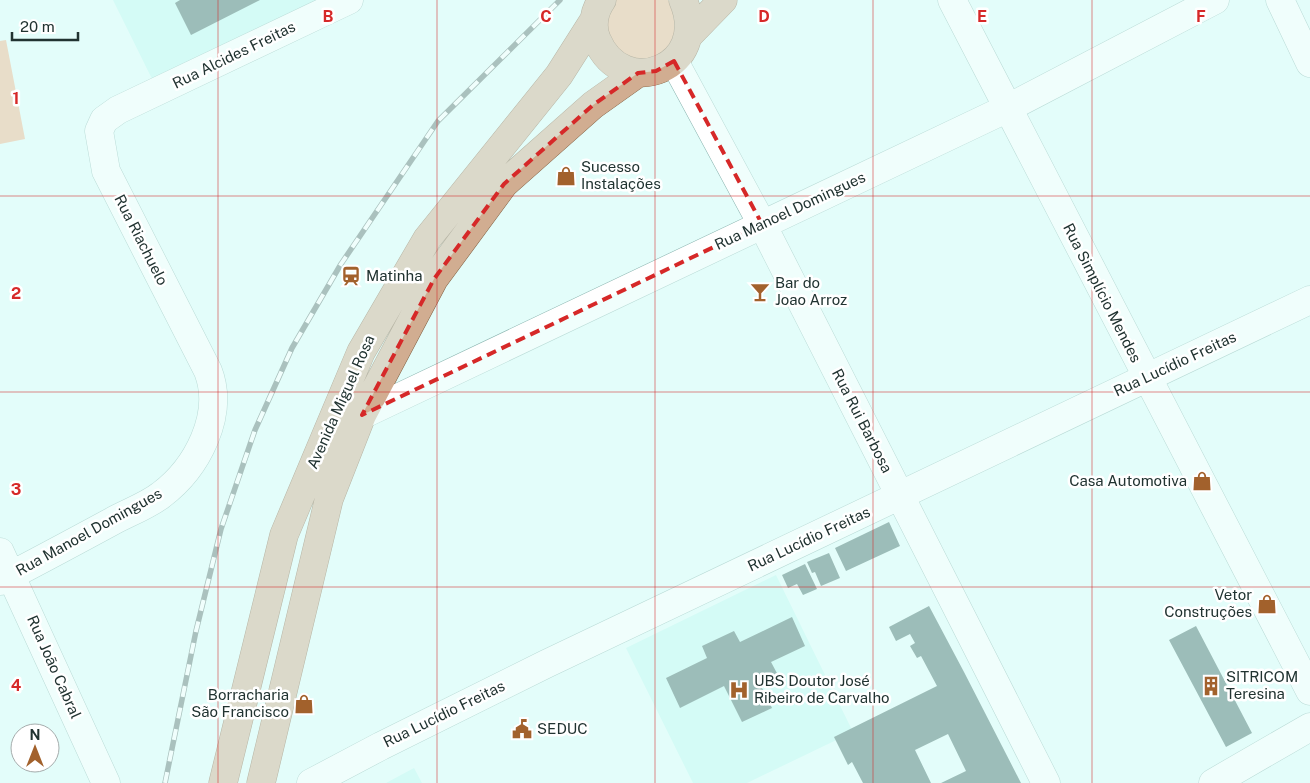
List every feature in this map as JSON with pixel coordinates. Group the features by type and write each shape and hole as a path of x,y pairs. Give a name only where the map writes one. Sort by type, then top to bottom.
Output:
{"main road":[{"path":"598,6 595,35 600,49 610,61 623,69 638,73 656,71 674,62 687,43 690,34 689,15 683,0"},
{"path":"690,34 723,0"},
{"name":"Avenida Miguel Rosa","path":"223,783 284,535 361,352 427,239 559,75 598,6"},
{"name":"Avenida Miguel Rosa","path":"261,783 329,499 362,415 434,279 504,184 593,105 638,73"}],"street":[{"name":"Rua Alcides Freitas","path":"118,110 349,0"},
{"name":"Rua Simplício Mendes","path":"952,0 1146,378 1310,691"},
{"name":"Rua Manoel Domingues","path":"362,415 1008,108 1215,0"},
{"path":"1280,0 1310,63"},
{"name":"Rua Rui Barbosa","path":"674,62 762,224 1046,783"},
{"name":"Rua Riachuelo","path":"118,110 104,120 99,132 106,171 208,371"},
{"name":"Rua Lucídio Freitas","path":"311,783 538,668 1310,300"},
{"name":"Rua Manoel Domingues","path":"4,569 161,495 184,473 200,448 212,420 215,398 214,385 208,371"},
{"name":"Rua João Cabral","path":"4,569 106,783"},
{"path":"1213,783 1310,727"}],"highlighted area":[{"path":"674,61 762,224 362,415 434,279 504,184 593,105 638,73 656,71"}],"shaded area":[{"path":"113,0 333,0 155,85"},
{"path":"616,0 668,0 672,4 676,37 664,54 648,60 636,59 624,54 615,46 608,36 606,24 608,12"},
{"path":"6,40 25,139 0,144 0,41"},
{"name":"UBS Doutor José Ribeiro de Carvalho","path":"776,575 853,732 747,783 693,783 626,648"},
{"path":"414,768 422,783 386,783"}],"building":[{"path":"180,0 260,0 191,35 175,3"},
{"path":"889,522 900,546 846,571 835,548"},
{"path":"829,553 840,578 821,586 815,572 812,573 807,562"},
{"path":"805,564 817,589 803,595 797,584 788,588 782,575"},
{"path":"929,606 1021,783 941,783 966,771 948,734 915,750 931,783 863,783 852,762 848,765 834,737 937,686 921,656 917,658 910,646 915,643 910,634 896,641 889,627"},
{"path":"792,617 805,646 771,662 779,677 761,686 772,708 742,722 724,686 680,708 666,678 707,658 702,646 734,631 740,642"},
{"name":"SITRICOM Teresina","path":"1196,626 1252,733 1226,747 1169,640"}],"railway":[{"path":"165,783 196,631 221,529 255,430 292,348 341,264 438,121 560,0"}],"place":[{"name":"Sucesso Instalações","path":"566,176"},
{"name":"Matinha","path":"351,276"},
{"name":"Bar do Joao Arroz","path":"760,292"},
{"name":"Casa Automotiva","path":"1202,481"},
{"name":"Vetor Construções","path":"1267,604"},
{"name":"SITRICOM Teresina","path":"1211,686"},
{"name":"UBS Doutor José Ribeiro de Carvalho","path":"739,690"},
{"name":"Borracharia São Francisco","path":"304,704"},
{"name":"SEDUC","path":"522,729"}]}
